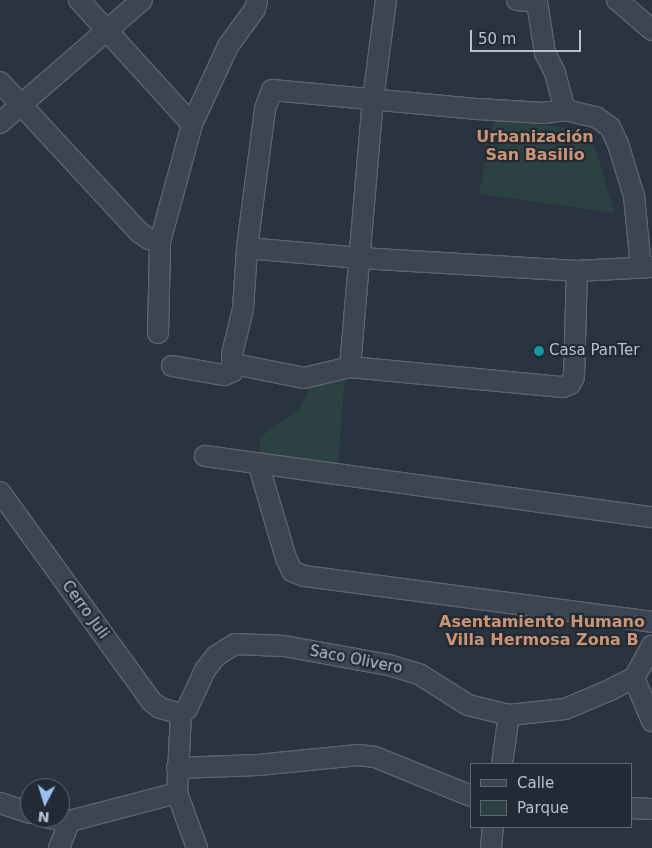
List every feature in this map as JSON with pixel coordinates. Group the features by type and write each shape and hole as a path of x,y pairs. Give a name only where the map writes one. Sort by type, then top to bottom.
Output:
{"street":[{"path":"79,0 106,32 192,124"},
{"path":"0,123 142,0"},
{"path":"158,333 160,242 192,124 228,46 255,9 257,0"},
{"path":"350,367 373,99 386,0"},
{"path":"518,0 537,2 545,53 556,73 565,110"},
{"path":"617,0 650,26"},
{"path":"0,82 20,107 138,232 149,240 160,242"},
{"path":"172,366 230,375 234,364 232,354 247,279 247,248 265,109 272,90 534,112 565,110 596,117 610,127 618,144 634,196 647,267 577,271 360,258 247,248"},
{"path":"234,364 304,378 320,377 350,367 563,387 570,384 574,378 577,271"},
{"path":"205,456 652,517"},
{"path":"258,463 286,558 292,571 304,576 652,622"},
{"name":"Cerro Juli","path":"0,492 152,702 160,708 181,714"},
{"name":"Saco Olivero","path":"181,714 187,709 205,670 216,656 234,644 248,642 389,665 419,674 468,705 509,715 564,709 634,678"},
{"path":"652,646 634,678 652,721"},
{"path":"181,714 177,793 197,848"},
{"path":"502,763 509,715"},
{"path":"177,768 258,765 359,755 375,757 470,796"},
{"path":"70,821 177,793"},
{"path":"0,803 20,810"},
{"path":"632,808 652,809"},
{"path":"59,848 67,828"},
{"path":"491,848 494,828"}],"green space":[{"path":"494,119 570,128 594,145 615,213 479,194"},
{"path":"345,376 338,465 261,455 259,438 299,409 310,389"}],"place":[{"name":"Casa PanTer","path":"539,351"}],"district":[{"name":"Urbanización San Basilio","path":"535,146"},
{"name":"Asentamiento Humano Villa Hermosa Zona B","path":"542,631"}]}
